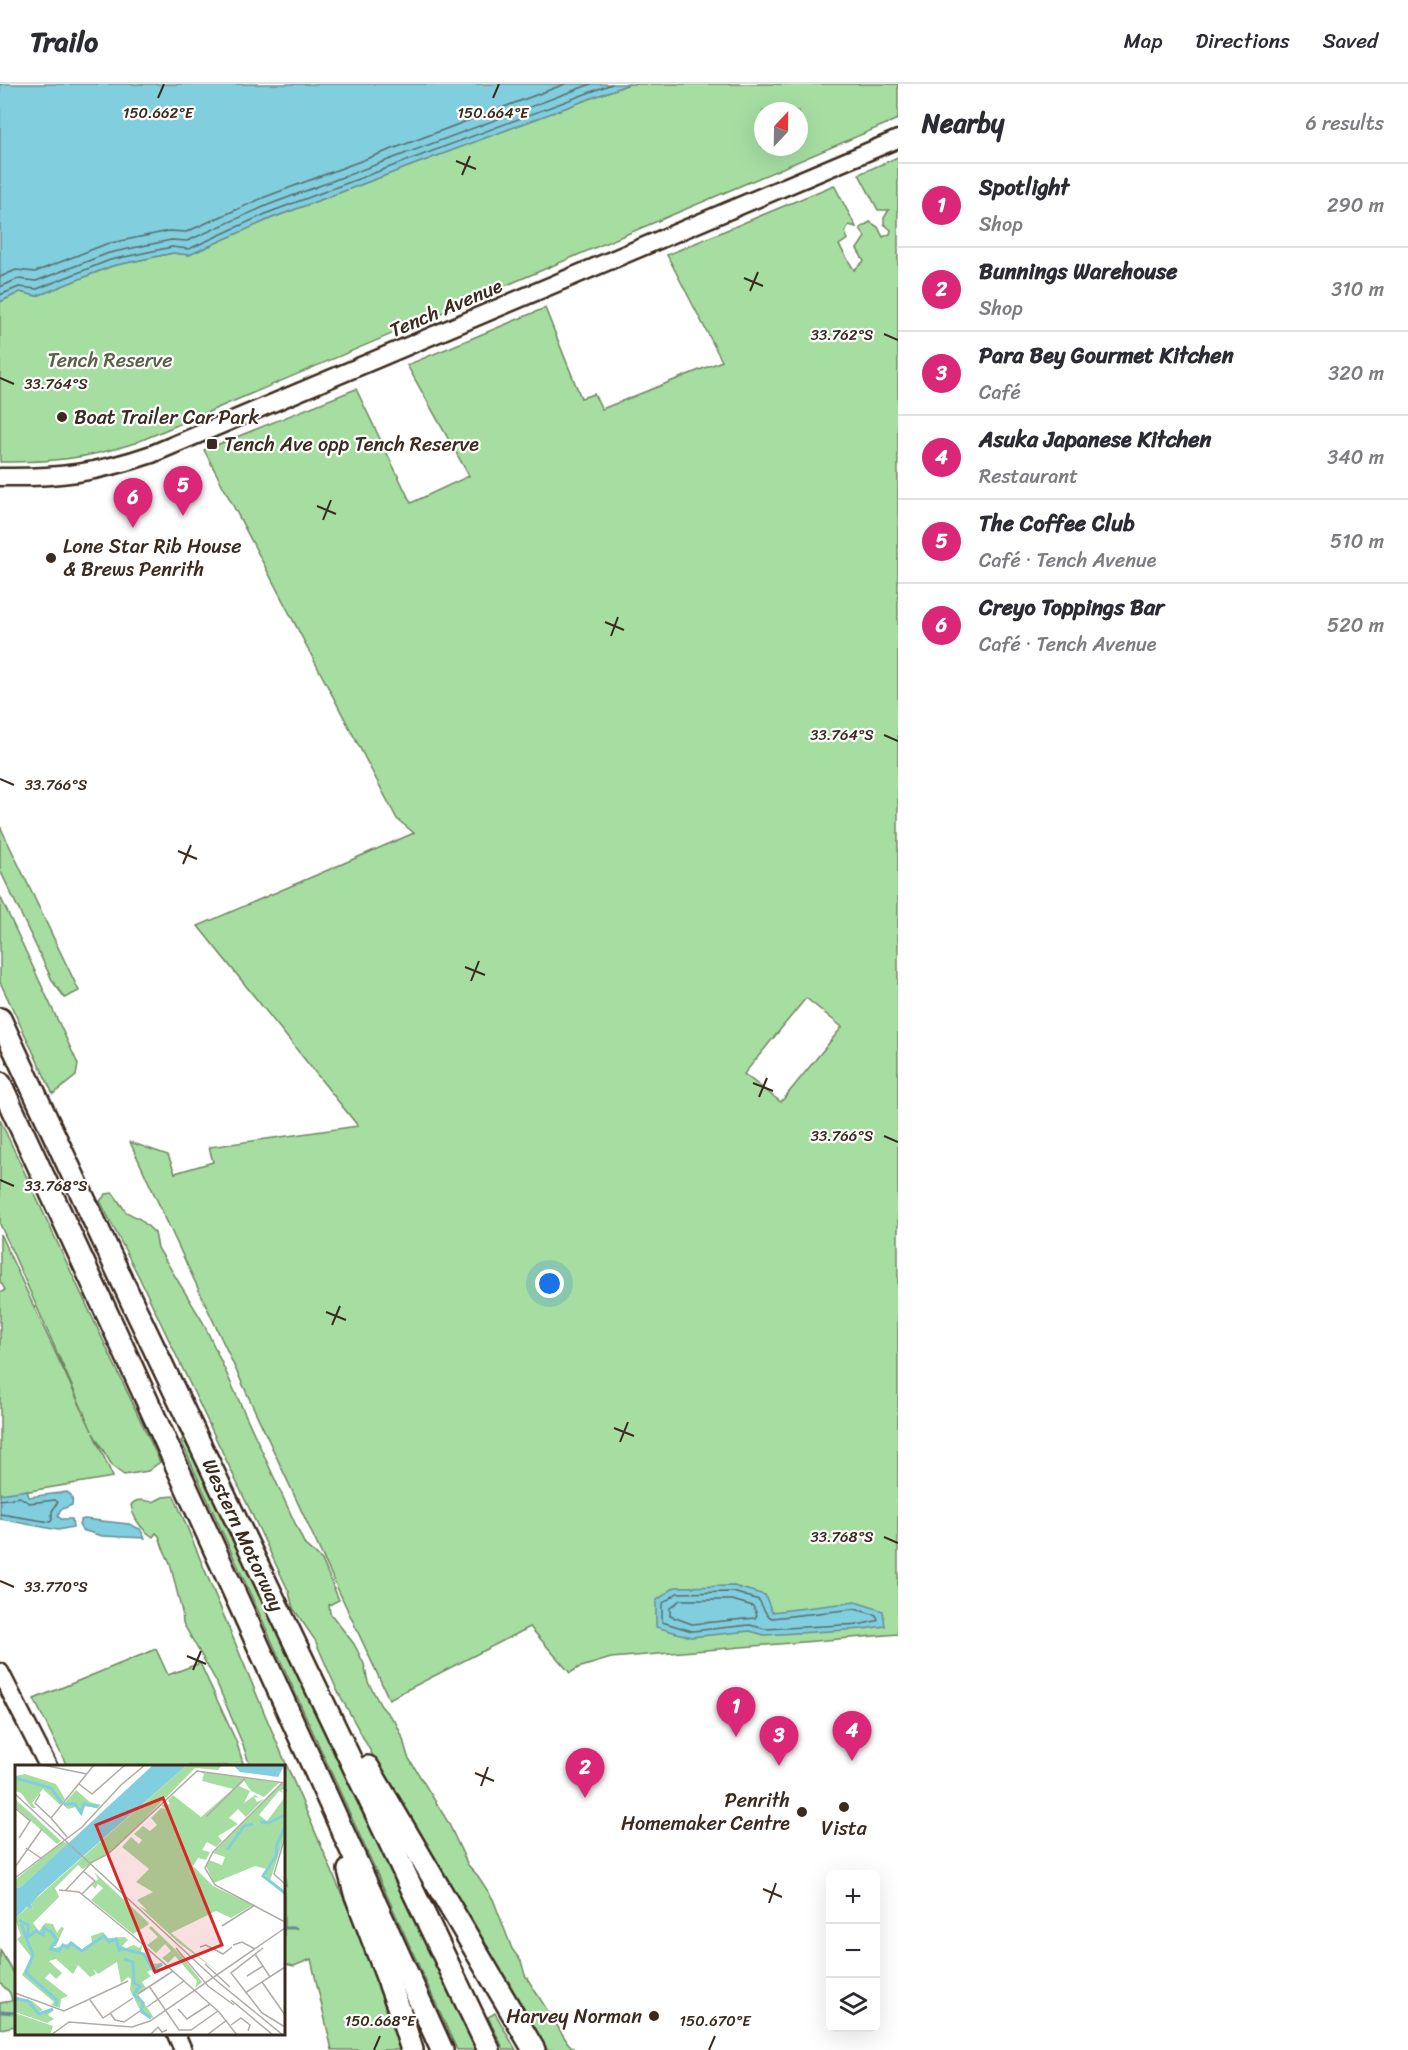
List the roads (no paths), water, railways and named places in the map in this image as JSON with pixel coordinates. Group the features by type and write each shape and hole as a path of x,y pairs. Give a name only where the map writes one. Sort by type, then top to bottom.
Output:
{"highway":[{"name":"Western Motorway","path":"0,1019 489,2050"},
{"name":"Western Motorway","path":"0,1083 442,2050"},
{"path":"313,1680 357,1748 534,2050"},
{"path":"332,1806 355,1893 398,2006 412,2050"}],"street":[{"name":"Tench Avenue","path":"0,477 37,478 75,475 120,465 152,454 898,139"},
{"path":"0,1672 47,1765"},
{"path":"176,2035 183,2050"}],"water":[{"path":"0,84 629,84 272,218 189,255 173,253 112,266 37,296 20,292 0,302"},
{"path":"27,1490 29,1497 69,1493 72,1505 60,1510 58,1516 61,1519 72,1519 73,1527 58,1530 0,1519 0,1494"},
{"path":"84,1519 129,1524 140,1529 145,1538 102,1536 82,1530 79,1525"},
{"path":"734,1586 765,1595 772,1612 856,1602 883,1611 885,1626 764,1635 750,1631 691,1637 656,1627 656,1601 675,1587"}],"waterway":[{"path":"285,1928 296,1928"},
{"path":"0,2012 15,2013"}],"place":[{"name":"Boat Trailer Car Park","path":"62,417"},
{"name":"Tench Ave opp Tench Reserve","path":"212,444"},
{"name":"The Coffee Club","path":"183,516"},
{"name":"Creyo Toppings Bar","path":"133,528"},
{"name":"Lone Star Rib House & Brews Penrith","path":"51,558"},
{"name":"Spotlight","path":"736,1737"},
{"name":"Asuka Japanese Kitchen","path":"852,1761"},
{"name":"Para Bey Gourmet Kitchen","path":"779,1766"},
{"name":"Bunnings Warehouse","path":"585,1798"},
{"name":"Vista","path":"844,1807"},
{"name":"Penrith Homemaker Centre","path":"802,1812"},
{"name":"Harvey Norman","path":"654,2016"}],"park label":[{"name":"Tench Reserve","path":"110,360"}]}
